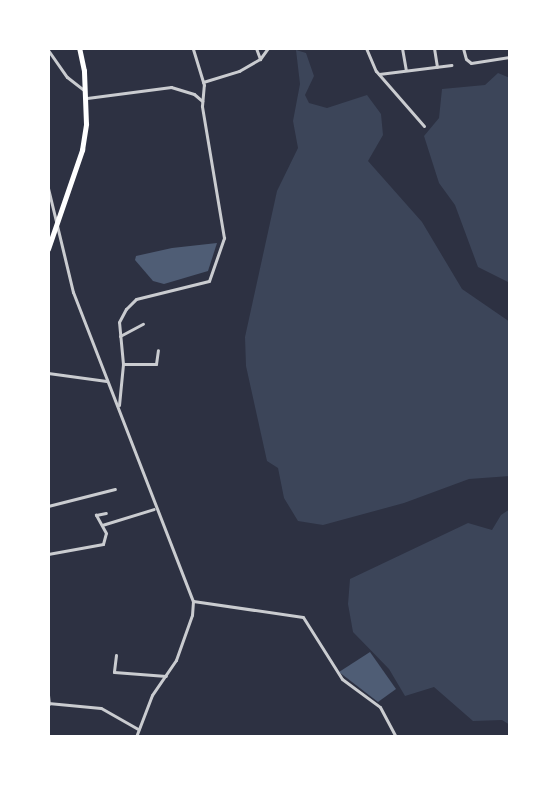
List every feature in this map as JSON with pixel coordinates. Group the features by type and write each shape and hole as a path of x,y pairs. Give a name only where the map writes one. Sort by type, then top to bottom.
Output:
{"main road":[{"path":"48,249 82,150 87,98 79,48"}],"street":[{"path":"119,407 123,364 119,322 136,299 209,281 224,238 202,101 203,82 193,48"},
{"path":"256,48 260,59"},
{"path":"203,82 239,71 260,59 268,48"},
{"path":"366,48 379,74 424,126"},
{"path":"402,48 406,71"},
{"path":"434,48 437,66"},
{"path":"464,48 466,59 471,63 510,57"},
{"path":"48,50 68,77 86,91"},
{"path":"379,74 451,65"},
{"path":"87,98 171,87 194,94 202,101"},
{"path":"48,188 66,271 119,407 154,508 193,601 184,638 166,676 152,695 136,737"},
{"path":"120,336 143,324"},
{"path":"123,364 156,364 158,351"},
{"path":"48,373 107,381"},
{"path":"48,506 115,489"},
{"path":"102,525 154,508"},
{"path":"48,554 103,544 106,533 96,515 106,513"},
{"path":"193,601 303,616 342,679 381,707 396,737"},
{"path":"116,656 114,672 166,676"},
{"path":"48,695 49,703 101,708 138,729"}],"shaded area":[{"path":"296,50 306,53 314,76 305,95 309,103 327,108 367,95 381,114 383,135 368,161 422,222 462,289 510,322 510,476 469,479 404,503 323,525 298,521 284,498 278,468 267,461 246,366 245,337 277,191 298,148 293,121 300,84"},
{"path":"498,73 510,78 510,283 478,267 455,205 439,183 424,136 439,118 442,89 485,85"},
{"path":"217,243 208,271 164,284 153,281 135,260 136,256 172,248"},
{"path":"510,509 510,725 502,720 473,721 434,687 405,696 389,669 353,632 348,604 350,579 468,523 492,530 501,515"},
{"path":"370,652 396,689 378,702 339,672"}]}
